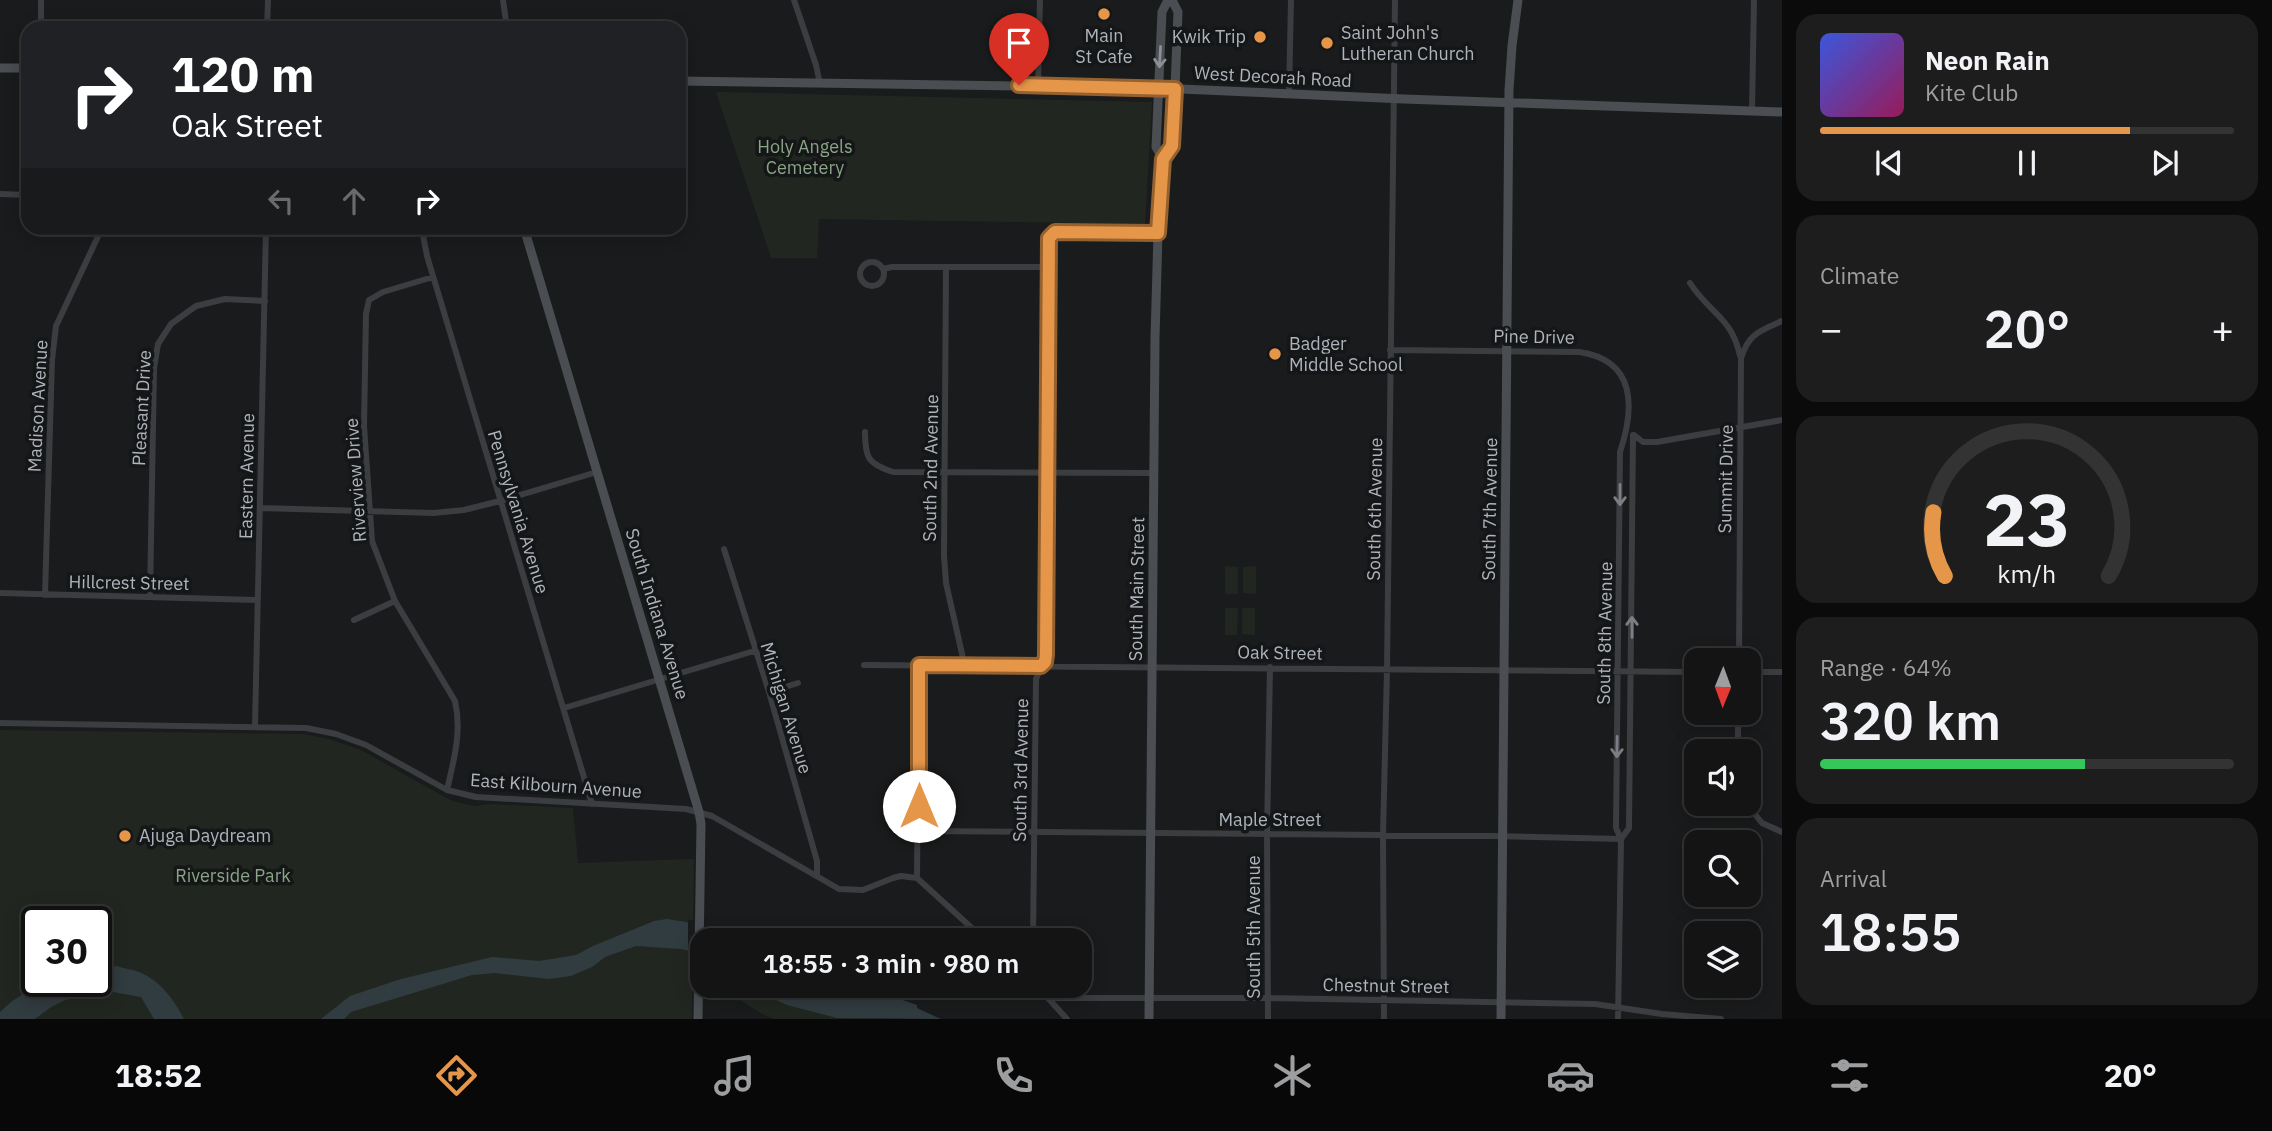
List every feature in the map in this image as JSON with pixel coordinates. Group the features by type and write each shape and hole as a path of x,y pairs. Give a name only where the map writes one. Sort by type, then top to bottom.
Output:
{"street":[{"path":"41,0 41,21"},
{"path":"267,21 268,0"},
{"path":"503,0 506,21"},
{"path":"794,0 820,84"},
{"path":"1038,85 1040,0"},
{"name":"South Main Street","path":"1149,1019 1158,233 1163,159 1172,146 1178,12 1170,0 1162,12 1158,88 1156,147 1163,159"},
{"path":"1289,94 1291,0"},
{"name":"South 6th Avenue","path":"1384,1019 1383,835 1395,0"},
{"name":"South 7th Avenue","path":"1501,1019 1509,103 1518,0"},
{"path":"1752,110 1754,0"},
{"path":"0,68 21,68"},
{"name":"West Decorah Road","path":"686,80 1158,88 1782,112"},
{"path":"0,194 21,195"},
{"name":"South 3rd Avenue","path":"1033,928 1036,679 1046,655 1049,238 1055,232 1158,233"},
{"name":"Madison Avenue","path":"45,595 52,360 56,326 99,235"},
{"name":"Eastern Avenue","path":"255,726 266,235"},
{"name":"Pennsylvania Avenue","path":"425,235 424,246 592,804"},
{"name":"South Indiana Avenue","path":"526,235 699,811 698,1019"},
{"name":"South 2nd Avenue","path":"946,267 944,556 946,583 965,667"},
{"path":"883,269 1049,267"},
{"name":"Riverview Drive","path":"433,276 367,297 364,426 372,541 395,601 455,701 458,741 447,790"},
{"path":"1690,283 1698,296 1727,323 1737,339 1741,358"},
{"name":"Pleasant Drive","path":"150,597 155,368 158,344 172,324 196,306 225,299 265,301"},
{"path":"1741,358 1745,343 1752,335 1782,321"},
{"name":"Pine Drive","path":"1390,350 1596,354 1611,363 1626,383 1628,428"},
{"name":"Summit Drive","path":"1739,648 1741,358"},
{"path":"1628,428 1643,442 1657,442 1782,420"},
{"name":"South 8th Avenue","path":"1618,1019 1621,839 1616,828 1620,452 1628,428"},
{"path":"865,432 865,451 875,466 893,472 1155,473"},
{"name":"South 8th Avenue","path":"1621,839 1629,828 1633,435"},
{"path":"260,508 433,513 464,510 597,472"},
{"name":"Michigan Avenue","path":"724,549 769,692 817,860 817,876"},
{"name":"Hillcrest Street","path":"0,593 257,600"},
{"path":"354,620 395,601"},
{"path":"564,708 754,651"},
{"name":"Oak Street","path":"864,664 1684,672"},
{"path":"919,665 917,878 972,928"},
{"name":"South 5th Avenue","path":"1268,1019 1270,667"},
{"path":"1761,672 1782,671"},
{"path":"769,692 798,683"},
{"name":"East Kilbourn Avenue","path":"0,723 306,728 337,734 366,745 447,790 476,797 686,808 699,811 839,888 863,890 901,876 917,878"},
{"path":"1756,816 1762,823 1782,832"},
{"name":"Maple Street","path":"919,831 1621,839"},
{"path":"1051,998 1067,1019"},
{"name":"Chestnut Street","path":"1051,998 1501,1001 1595,1004 1721,1019"}],"green space":[{"name":"Holy Angels Cemetery","path":"716,92 1152,102 1145,224 819,219 817,258 771,258"},
{"path":"1225,566 1238,567 1238,594 1225,594"},
{"path":"1256,566 1256,594 1243,593 1243,567"},
{"path":"1225,608 1238,608 1237,635 1225,635"},
{"path":"1242,608 1255,608 1255,635 1242,634"},
{"name":"Riverside Park","path":"0,730 303,734 361,750 452,801 475,806 490,804 573,808 578,863 694,859 693,928 690,928 692,1019 0,1019"},
{"path":"737,998 782,998 790,1003 879,1019 775,1019"}],"shaded area":[{"path":"667,919 701,928 690,928 690,951 636,946 605,957 592,967 571,976 549,979 495,973 472,975 351,1012 344,1019 321,1019 350,996 401,979 492,957 539,961 576,955 654,921"},
{"path":"112,966 139,972 154,980 171,998 184,1019 154,1019 141,997 112,992"},
{"path":"21,995 79,997 51,1007 35,1019 0,1019 0,1012"},
{"path":"772,998 897,998 917,1005 917,1008 941,1019 837,1018 787,1005"}],"pier":[{"path":"688,919 710,928 690,928 688,954"}],"place":[{"name":"Main St Cafe","path":"1104,14"},
{"name":"Kwik Trip","path":"1260,37"},
{"name":"Saint John's Lutheran Church","path":"1327,43"},
{"name":"Badger Middle School","path":"1275,354"},
{"name":"Ajuga Daydream","path":"125,836"}],"route":[{"path":"919,806 919,665 1041,666 1045,662 1049,238 1055,232 1158,233 1163,159 1172,146 1175,89 1019,85"}]}
